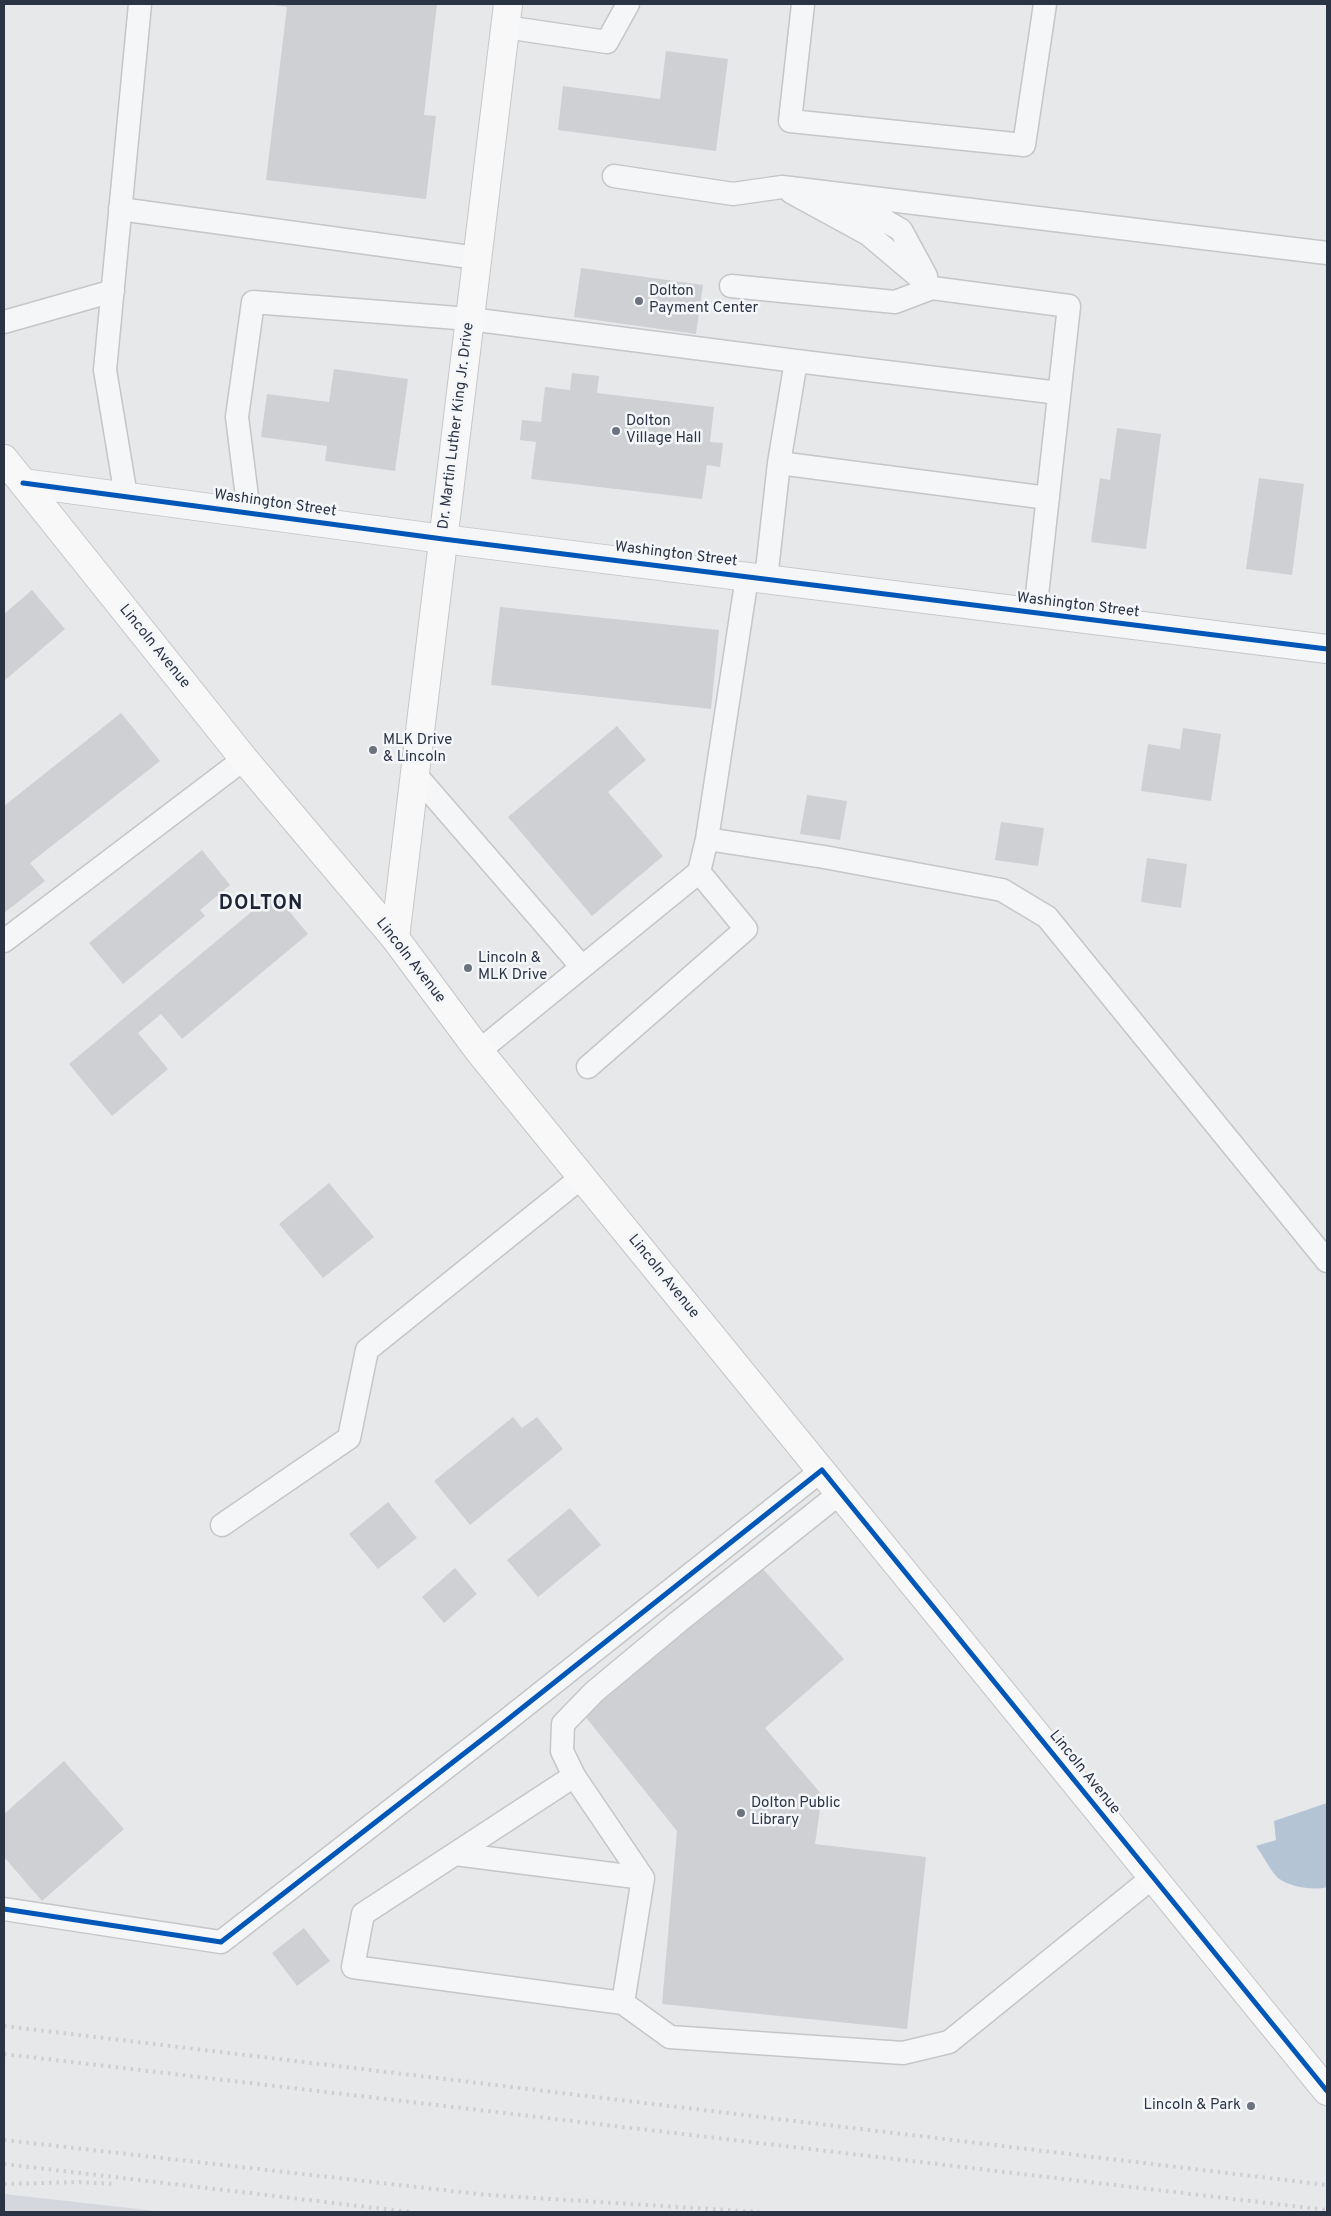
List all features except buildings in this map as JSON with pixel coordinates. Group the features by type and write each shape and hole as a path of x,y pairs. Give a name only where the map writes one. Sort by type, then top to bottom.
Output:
{"street":[{"name":"Dr. Martin Luther King Jr. Drive","path":"395,938 507,16"},
{"name":"Lincoln Avenue","path":"4,460 244,759 395,938 479,1051 1327,2091"},
{"name":"Washington Street","path":"23,482 443,539 1327,649"}],"lane":[{"path":"126,496 105,370 140,4"},
{"path":"507,16 607,42 628,4"},
{"path":"803,4 790,121 1024,146 1045,4"},
{"path":"614,176 733,194 782,186 1327,253"},
{"path":"782,186 868,234 932,288"},
{"path":"836,192 901,230 932,288"},
{"path":"120,209 477,258"},
{"path":"731,286 895,302 932,288 1069,306 1035,613"},
{"path":"4,322 113,291"},
{"path":"249,513 237,417 253,302 470,319 1059,393"},
{"path":"479,1051 699,872 707,839 779,463 796,361"},
{"path":"779,463 1048,498"},
{"path":"4,940 244,759"},
{"path":"414,774 582,967"},
{"path":"707,839 824,857 1002,890 1047,917 1327,1261"},
{"path":"588,1067 746,929 699,872"},
{"path":"222,1525 349,1438 367,1350 582,1177"},
{"path":"4,1909 221,1942 498,1728 530,1700 822,1470"},
{"path":"622,2003 643,1878 574,1776 562,1751 563,1724 594,1692 632,1660 840,1493"},
{"path":"574,1776 363,1914 353,1966 622,2003 670,2037 903,2053 949,2042 1153,1877"},
{"path":"455,1854 643,1878"}],"shaded area":[{"path":"4,2194 165,2212 4,2212"}],"water":[{"path":"1327,1803 1327,1887 1316,1889 1302,1887 1289,1884 1278,1878 1256,1846 1276,1840 1274,1821"}],"railway":[{"path":"4,2026 1327,2185"},
{"path":"4,2054 1327,2210"},
{"path":"4,2140 487,2195 759,2212"},
{"path":"4,2164 410,2212"},
{"path":"4,2184 79,2182 115,2184"}],"cycle path":[{"path":"23,483 443,539 1327,649"},
{"path":"4,1909 221,1942 497,1728 822,1470 1327,2091"}],"place":[{"name":"Dolton Payment Center","path":"639,301"},
{"name":"Dolton Village Hall","path":"616,431"},
{"name":"MLK Drive & Lincoln","path":"373,750"},
{"name":"Lincoln & MLK Drive","path":"468,968"},
{"name":"Dolton Public Library","path":"741,1813"},
{"name":"Lincoln & Park","path":"1251,2106"}],"district":[{"name":"DOLTON","path":"261,905"}]}
